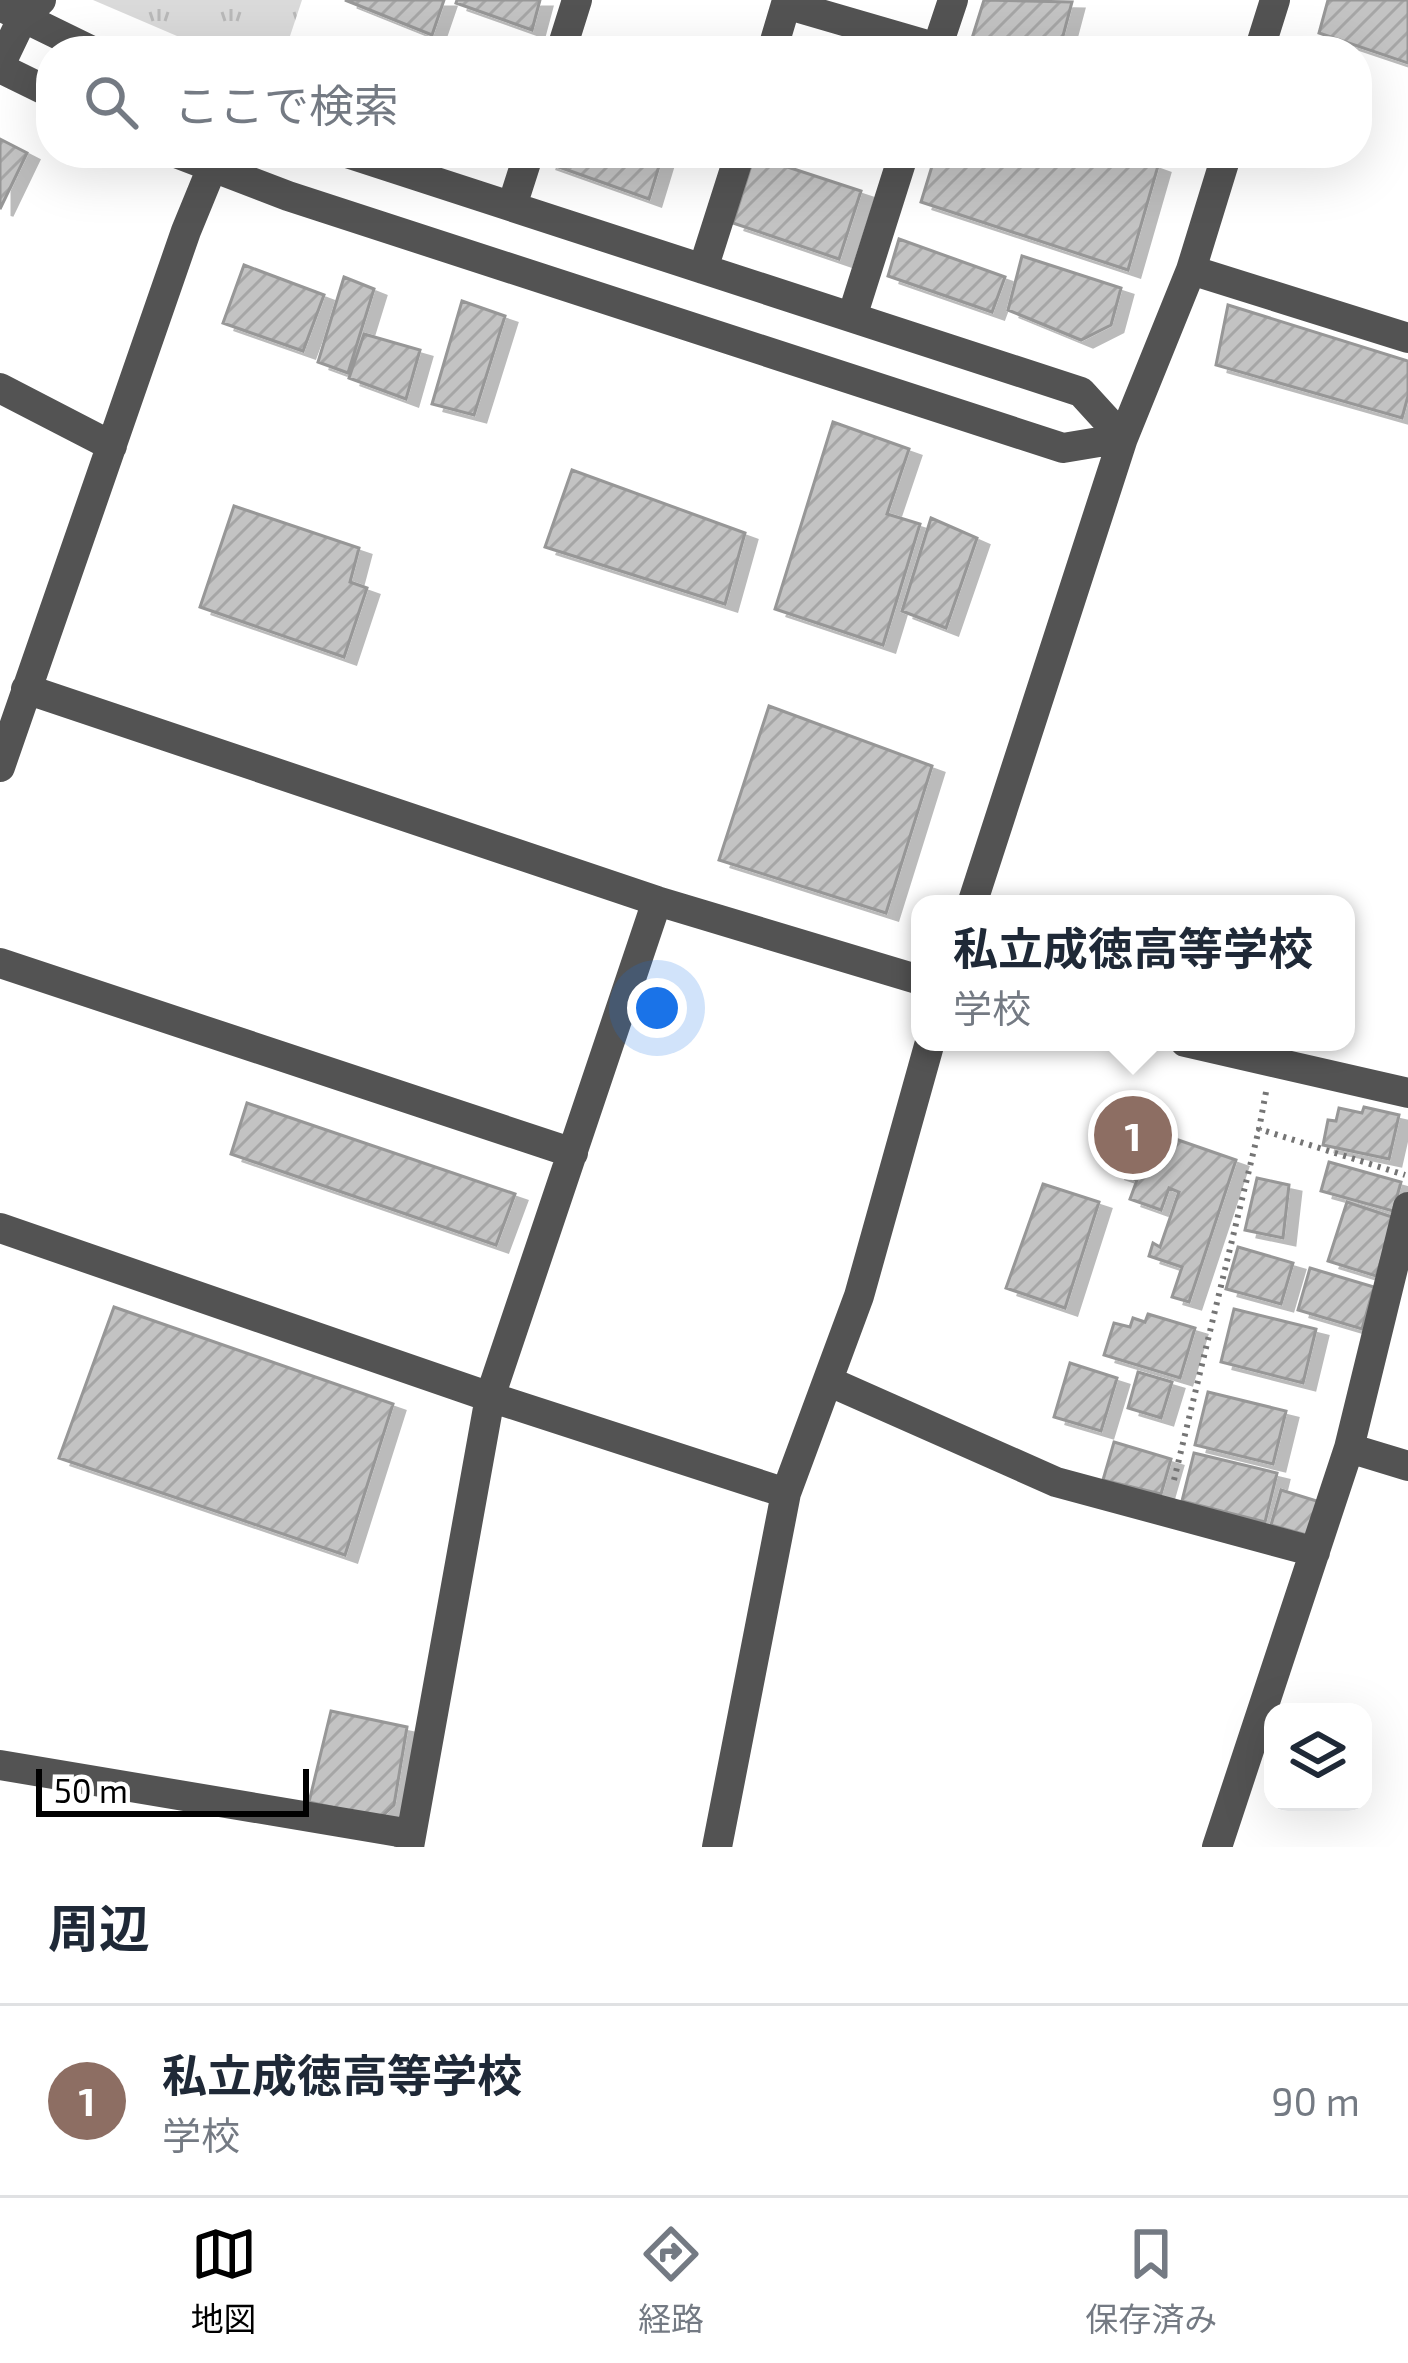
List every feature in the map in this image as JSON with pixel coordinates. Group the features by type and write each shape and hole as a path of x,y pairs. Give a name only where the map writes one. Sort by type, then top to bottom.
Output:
{"street":[{"path":"566,36 577,0"},
{"path":"941,36 953,0"},
{"path":"1264,36 1275,0"},
{"path":"776,36 786,4 891,36"},
{"path":"36,85 0,67 22,8 68,36"},
{"path":"0,767 211,168"},
{"path":"235,168 1063,448 1123,438"},
{"path":"394,168 1081,392 1123,438"},
{"path":"512,206 524,168"},
{"path":"703,269 735,168"},
{"path":"852,317 899,168"},
{"path":"975,895 1123,438 1191,270 1222,168"},
{"path":"1191,270 1408,338"},
{"path":"0,388 112,446"},
{"path":"26,689 657,902 911,977"},
{"path":"0,1765 410,1840 490,1396 657,902"},
{"path":"0,962 573,1153"},
{"path":"717,1847 787,1493 859,1296 927,1051"},
{"path":"1224,1051 1408,1093"},
{"path":"1217,1847 1349,1448 1408,1207"},
{"path":"0,1228 787,1493"},
{"path":"828,1381 1056,1482 1315,1552"},
{"path":"1349,1448 1408,1466"}],"path":[{"path":"1166,1513 1272,1062"},
{"path":"1259,1129 1408,1176"}],"green space":[{"path":"93,0 302,0 290,36 177,36"}],"building":[{"path":"345,0 444,0 432,35"},
{"path":"457,0 540,0 532,30"},
{"path":"984,0 1072,2 1063,36 973,36"},
{"path":"1328,0 1408,0 1408,63 1372,51 1372,36 1319,33"},
{"path":"0,139 27,153 0,209"},
{"path":"562,168 658,168 649,199"},
{"path":"750,168 791,168 861,191 839,259 733,223"},
{"path":"931,168 1157,168 1128,270 921,202"},
{"path":"899,239 1005,277 992,312 888,276"},
{"path":"1022,256 1121,288 1111,325 1081,340 1008,310"},
{"path":"244,265 324,295 303,351 223,323"},
{"path":"344,277 374,289 348,373 318,362"},
{"path":"462,301 505,316 474,415 432,404"},
{"path":"1228,305 1408,361 1408,396 1402,418 1216,365"},
{"path":"364,334 420,350 406,399 349,378"},
{"path":"833,422 909,449 887,514 920,524 883,645 775,609"},
{"path":"572,470 745,533 725,604 545,547"},
{"path":"234,506 359,548 350,582 367,588 344,657 200,607"},
{"path":"931,518 977,538 946,628 902,611"},
{"path":"769,706 932,766 886,913 719,860"},
{"path":"247,1103 515,1194 496,1245 231,1154"},
{"path":"1364,1107 1399,1115 1389,1159 1323,1145 1328,1120 1336,1121 1339,1108 1362,1113"},
{"path":"1135,1125 1236,1160 1189,1302 1172,1297 1182,1267 1149,1256 1153,1243 1160,1247 1179,1192 1169,1188 1161,1210 1130,1199 1137,1180 1114,1172"},
{"path":"1329,1162 1401,1182 1393,1211 1321,1191"},
{"path":"1257,1178 1289,1185 1283,1238 1245,1230"},
{"path":"1043,1184 1099,1202 1065,1308 1006,1288"},
{"path":"1347,1202 1395,1218 1376,1276 1328,1261"},
{"path":"1238,1247 1293,1263 1281,1304 1226,1289"},
{"path":"1310,1268 1374,1287 1362,1329 1298,1310"},
{"path":"114,1307 393,1404 345,1555 59,1458"},
{"path":"1234,1309 1316,1329 1303,1383 1221,1362"},
{"path":"1148,1314 1195,1328 1180,1378 1104,1355 1114,1323 1130,1327 1133,1318 1145,1322"},
{"path":"1070,1363 1117,1378 1101,1431 1054,1417"},
{"path":"1138,1372 1172,1382 1161,1418 1128,1408"},
{"path":"1208,1392 1286,1411 1273,1464 1195,1445"},
{"path":"1114,1442 1171,1459 1161,1494 1103,1480"},
{"path":"1194,1453 1277,1473 1265,1522 1182,1501"},
{"path":"1281,1490 1320,1502 1310,1536 1271,1525"},
{"path":"331,1711 407,1727 394,1805 380,1818 309,1802"}],"place":[{"name":"私立成徳高等学校","path":"1133,1135"}]}
